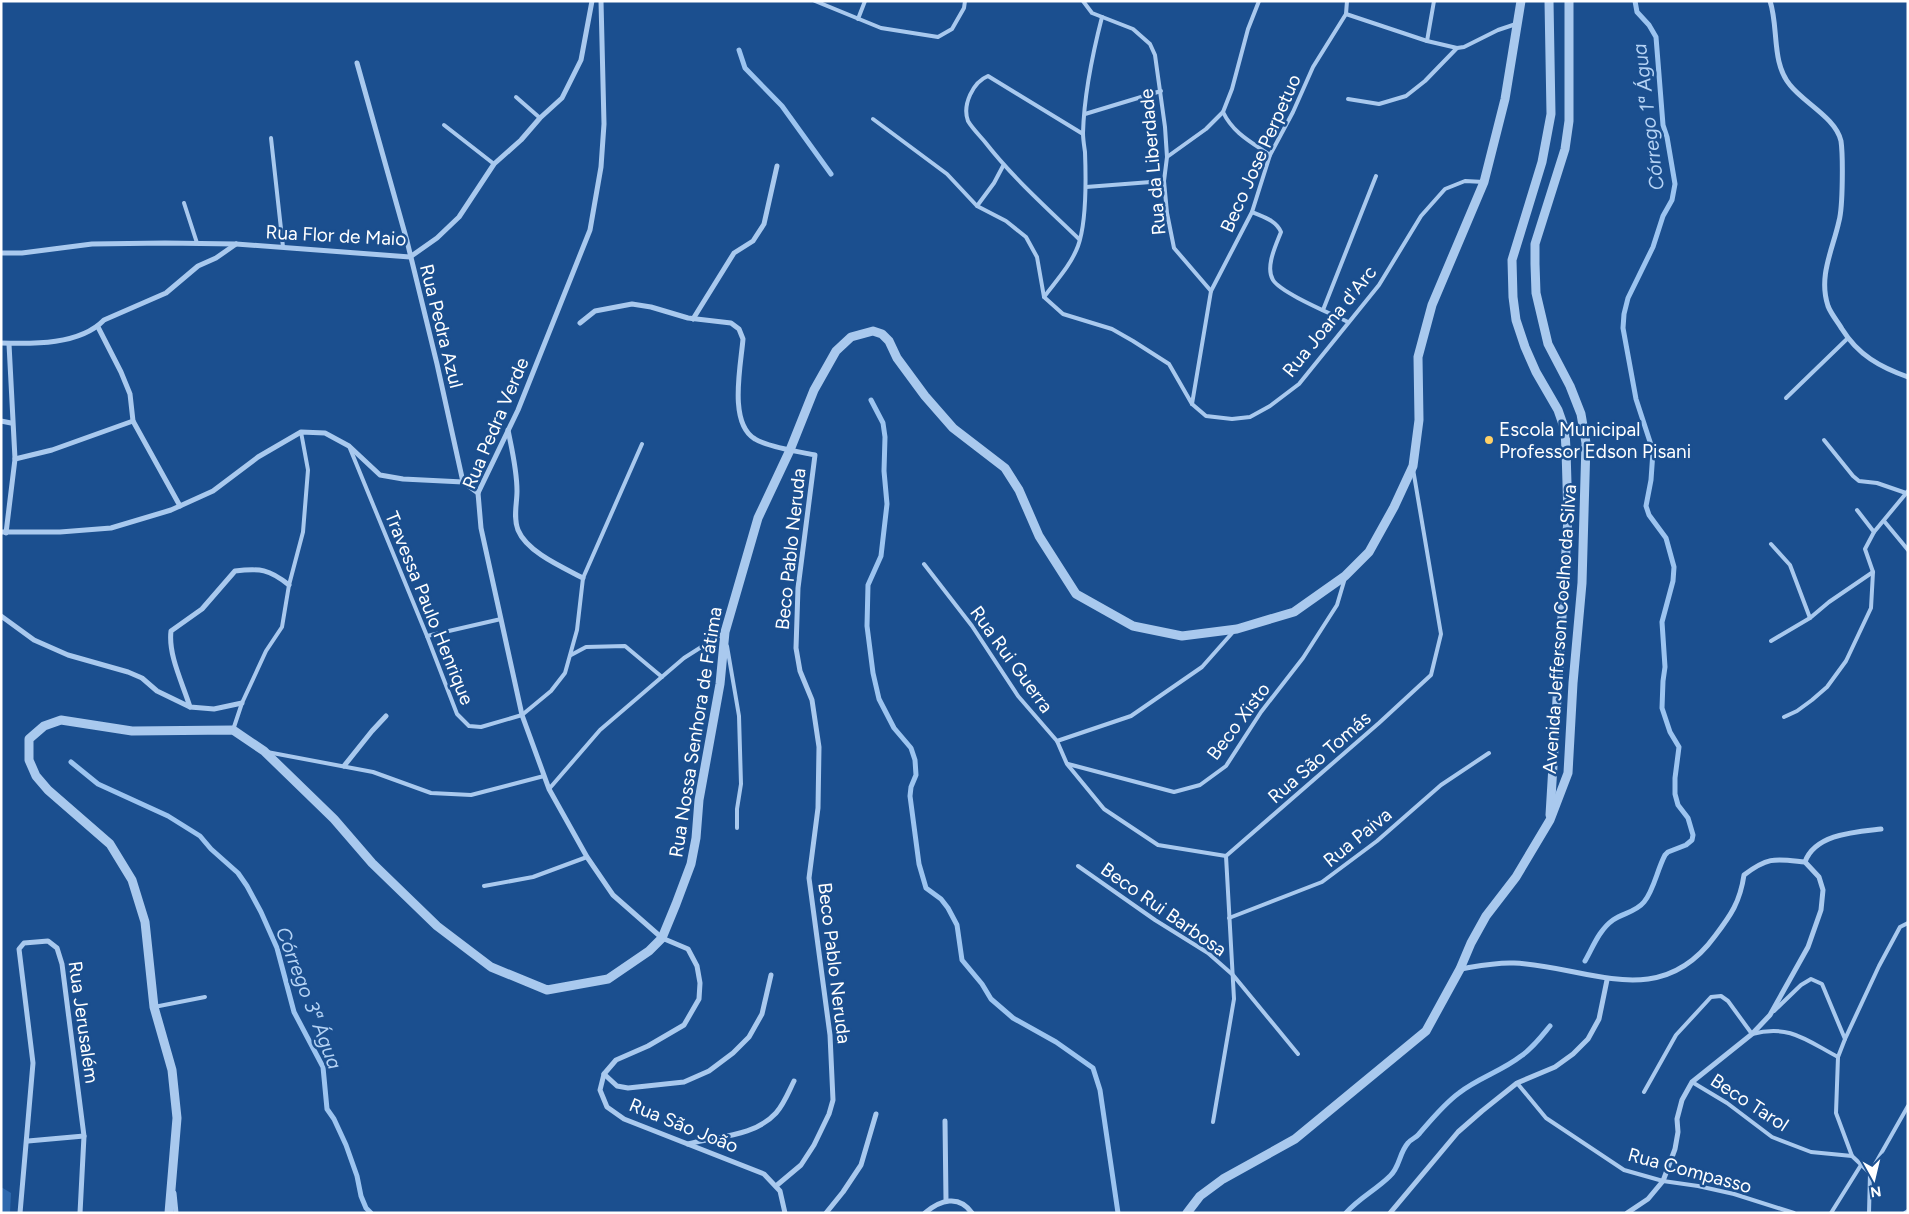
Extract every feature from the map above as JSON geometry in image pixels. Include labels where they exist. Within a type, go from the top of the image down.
[{"type":"street","name":"Rua Flor de Maio","points":[[1,253],[22,253],[92,244],[197,243],[283,247],[410,257],[437,238],[459,217],[494,164],[521,140],[540,118],[562,98],[581,60],[592,1]]},
{"type":"street","name":"Rua Pedra Verde","points":[[600,1],[604,124],[600,168],[590,230],[518,410],[478,493],[481,528],[522,715],[544,776],[587,857],[614,895],[662,938]]},
{"type":"street","name":"Rua Nossa Senhora de Fátima","points":[[233,730],[264,751],[334,819],[372,863],[437,926],[491,967],[548,990],[608,979],[649,951],[662,938],[691,864],[696,838],[699,800],[720,684],[725,632],[758,518],[790,450],[814,390],[836,351],[851,337],[873,332],[882,334],[889,341],[897,358],[925,396],[953,428],[1005,468],[1019,490],[1039,536],[1076,594],[1133,626],[1182,636],[1237,628],[1294,612],[1345,576],[1369,552],[1394,507],[1413,466],[1420,420],[1418,357],[1432,305],[1484,182],[1505,99],[1518,24],[1520,1]]},
{"type":"street","name":"Avenida Jefferson Coelho da Silva","points":[[1549,1],[1550,114],[1542,162],[1512,260],[1516,320],[1529,356],[1558,410],[1565,430],[1568,518],[1550,820]]},
{"type":"street","name":"Avenida Jefferson Coelho da Silva","points":[[1187,1213],[1200,1196],[1223,1179],[1295,1139],[1426,1031],[1460,970],[1471,943],[1486,916],[1516,877],[1550,820],[1568,773],[1573,683],[1582,583],[1586,443],[1581,414],[1570,386],[1548,344],[1536,293],[1535,244],[1565,150],[1569,121],[1570,1]]},
{"type":"street","points":[[1770,1],[1774,11],[1781,69],[1790,85],[1834,126],[1841,139],[1840,219],[1826,268],[1825,286],[1828,306],[1848,338],[1869,360],[1908,377]]},
{"type":"street","name":"Rua Pedra Azul","points":[[357,63],[404,229],[463,482]]},
{"type":"street","points":[[692,319],[734,253],[753,241],[764,224],[777,166]]},
{"type":"street","points":[[1,344],[66,340],[98,327],[104,320],[166,293],[198,266],[216,258],[236,244]]},
{"type":"street","points":[[580,323],[595,311],[632,304],[652,307],[692,319],[731,323],[739,330],[743,339],[738,410],[746,431],[755,440],[790,450]]},
{"type":"street","points":[[98,327],[130,394],[133,421],[180,506]]},
{"type":"street","points":[[9,344],[12,402],[11,423],[15,459],[4,533],[60,532],[112,528],[180,506],[213,491],[258,457],[301,432],[325,433],[348,446],[380,475],[403,479],[463,482],[478,493]]},
{"type":"street","points":[[1,421],[11,423]]},
{"type":"street","points":[[15,459],[52,450],[133,421]]},
{"type":"street","points":[[508,429],[515,461],[517,491],[515,512],[518,530],[536,552],[583,578]]},
{"type":"street","name":"Beco Pablo Neruda","points":[[776,1186],[801,1165],[814,1145],[829,1114],[833,1100],[830,1035],[809,878],[818,808],[819,748],[812,700],[800,671],[796,648],[798,588],[815,455],[790,450]]},
{"type":"street","points":[[190,707],[174,656],[170,637],[171,631],[202,609],[235,571],[255,568],[276,575],[290,585]]},
{"type":"street","points":[[1,616],[34,640],[68,655],[128,672],[142,678],[165,695],[190,707],[214,709],[242,703]]},
{"type":"street","points":[[344,766],[386,716]]},
{"type":"street","points":[[169,1213],[177,1118],[172,1070],[154,1007],[145,922],[132,880],[110,844],[48,790],[36,776],[28,760],[29,739],[44,726],[61,720],[132,731],[233,730]]},
{"type":"street","points":[[1806,862],[1808,854],[1827,840],[1848,833],[1881,829]]},
{"type":"street","points":[[1460,970],[1514,963],[1607,980],[1648,979],[1672,974],[1694,961],[1711,942],[1734,911],[1742,892],[1744,875],[1759,863],[1776,859],[1806,862],[1818,877],[1823,890],[1821,910],[1808,947],[1770,1015],[1752,1034],[1692,1082],[1682,1100],[1677,1119],[1678,1132],[1675,1149],[1664,1181],[1648,1199],[1627,1213]]},
{"type":"street","points":[[662,938],[688,949],[697,966],[700,983],[699,1000],[684,1025],[648,1046],[616,1060],[604,1074],[617,1086],[628,1088],[684,1082],[709,1070],[733,1053],[749,1037],[762,1014],[771,974]]},
{"type":"street","name":"Rua Jerusalém","points":[[28,1141],[33,1063],[19,949],[24,943],[48,941],[57,948],[62,964],[84,1136],[80,1213]]},
{"type":"street","points":[[1390,1213],[1458,1132],[1518,1083],[1555,1068],[1588,1039],[1599,1019],[1607,980]]},
{"type":"street","name":"Rua São João","points":[[604,1074],[600,1090],[607,1107],[624,1119],[764,1174],[776,1186]]},
{"type":"street","points":[[688,1144],[708,1138],[737,1134],[758,1126],[776,1113],[794,1082]]},
{"type":"street","points":[[826,1213],[861,1165],[876,1114]]},
{"type":"street","points":[[945,1121],[946,1200]]},
{"type":"street","points":[[20,1213],[28,1141],[84,1136]]},
{"type":"street","points":[[172,1172],[176,1213]]},
{"type":"street","points":[[776,1186],[780,1191],[785,1213]]},
{"type":"street","points":[[925,1213],[932,1206],[946,1200],[959,1201],[972,1213]]},
{"type":"lane","points":[[815,1],[881,28],[938,37],[952,29],[964,8],[965,1]]},
{"type":"lane","points":[[858,19],[865,1]]},
{"type":"lane","name":"Rua da Liberdade","points":[[1083,1],[1092,13],[1134,29],[1150,44],[1155,55],[1161,91],[1167,157],[1164,181],[1167,213],[1174,248],[1211,291]]},
{"type":"lane","points":[[1167,157],[1206,128],[1223,112],[1232,90],[1248,29],[1259,1]]},
{"type":"lane","name":"Beco Jose Perpetuo","points":[[1211,291],[1252,212],[1270,155],[1293,112],[1312,66],[1346,14],[1347,1]]},
{"type":"lane","points":[[1427,41],[1434,1]]},
{"type":"lane","points":[[1346,14],[1427,41],[1457,48],[1464,47],[1498,30],[1518,24]]},
{"type":"lane","points":[[1044,297],[1068,265],[1078,245],[1086,187],[1083,134],[1085,114],[1095,46],[1102,17]]},
{"type":"lane","points":[[1348,99],[1379,104],[1406,96],[1425,81],[1457,48]]},
{"type":"lane","points":[[1079,239],[1004,166],[969,121],[966,109],[968,99],[981,79],[988,76],[1083,134]]},
{"type":"lane","points":[[1085,114],[1161,91]]},
{"type":"lane","points":[[516,97],[540,118]]},
{"type":"lane","points":[[1223,112],[1228,123],[1238,134],[1270,155]]},
{"type":"lane","points":[[873,119],[947,174],[977,206],[1006,221],[1026,237],[1037,257],[1044,297]]},
{"type":"lane","points":[[444,125],[494,164]]},
{"type":"lane","points":[[271,138],[283,247]]},
{"type":"lane","points":[[977,206],[1004,166]]},
{"type":"lane","points":[[1323,310],[1376,176]]},
{"type":"lane","points":[[1086,187],[1164,181]]},
{"type":"lane","name":"Rua Joana d'Arc","points":[[1044,297],[1063,314],[1112,329],[1169,364],[1192,404],[1206,416],[1232,420],[1250,417],[1264,410],[1299,384],[1379,285],[1421,216],[1445,189],[1465,181],[1484,182]]},
{"type":"lane","points":[[184,203],[197,243]]},
{"type":"lane","points":[[1252,212],[1273,221],[1281,232],[1274,248],[1271,266],[1273,280],[1283,290],[1348,322]]},
{"type":"lane","points":[[1192,404],[1211,291]]},
{"type":"lane","points":[[1786,398],[1848,338]]},
{"type":"lane","points":[[233,730],[242,703],[266,651],[282,627],[303,532],[308,470],[301,432]]},
{"type":"lane","points":[[1784,717],[1797,711],[1827,687],[1846,661],[1871,608],[1873,572],[1864,549],[1874,532],[1907,492],[1877,482],[1859,481],[1824,440]]},
{"type":"lane","points":[[522,715],[551,691],[565,673],[577,630],[583,578],[642,444]]},
{"type":"lane","name":"Travessa Paulo Henrique","points":[[348,446],[427,636],[457,714],[469,726],[481,727],[522,715]]},
{"type":"lane","name":"Rua São Tomás","points":[[1226,856],[1379,723],[1431,675],[1441,634],[1413,466]]},
{"type":"lane","points":[[1857,510],[1874,532]]},
{"type":"lane","points":[[1884,521],[1908,550]]},
{"type":"lane","points":[[1771,544],[1790,565],[1810,618]]},
{"type":"lane","name":"Rua Rui Guerra","points":[[924,564],[972,626],[1018,696],[1057,741]]},
{"type":"lane","points":[[1771,641],[1810,618],[1828,602],[1873,572]]},
{"type":"lane","name":"Beco Xisto","points":[[1067,764],[1174,792],[1200,785],[1226,766],[1261,712],[1303,658],[1337,605],[1345,576]]},
{"type":"lane","points":[[427,636],[501,619]]},
{"type":"lane","points":[[1214,1122],[1234,999],[1226,856],[1158,844],[1104,809],[1067,764],[1057,741],[1131,716],[1202,667],[1237,628]]},
{"type":"lane","points":[[549,788],[600,730],[684,658],[725,632],[739,716],[741,784],[737,809],[737,828]]},
{"type":"lane","points":[[571,655],[586,647],[625,646],[662,677]]},
{"type":"lane","points":[[264,751],[373,772],[431,793],[471,795],[544,776]]},
{"type":"lane","name":"Rua Paiva","points":[[1229,918],[1322,882],[1377,841],[1441,785],[1490,753]]},
{"type":"lane","points":[[484,886],[533,877],[587,857]]},
{"type":"lane","name":"Beco Rui Barbosa","points":[[1078,866],[1155,920],[1208,953],[1233,975],[1298,1054]]},
{"type":"lane","points":[[1870,1173],[1852,1156],[1836,1113],[1838,1057],[1891,943],[1900,928],[1908,923]]},
{"type":"lane","points":[[1770,1015],[1801,985],[1811,979],[1822,984],[1845,1039]]},
{"type":"lane","points":[[1644,1092],[1676,1034],[1711,997],[1721,996],[1728,1001],[1752,1034],[1769,1029],[1796,1034],[1838,1057]]},
{"type":"lane","points":[[154,1007],[205,997]]},
{"type":"lane","name":"Beco Tarol","points":[[1692,1082],[1727,1103],[1772,1137],[1811,1152],[1852,1156]]},
{"type":"lane","name":"Rua Compasso","points":[[1518,1083],[1546,1118],[1624,1170],[1664,1181],[1734,1194],[1794,1213]]},
{"type":"lane","points":[[1869,1213],[1870,1173],[1908,1106]]},
{"type":"lane","points":[[1831,1213],[1861,1166]]},
{"type":"shaded area","points":[[1,1187],[11,1193],[10,1213],[1,1213]]},
{"type":"waterway","name":"Córrego 1ª Água","points":[[1585,961],[1608,924],[1644,902],[1665,855],[1686,845],[1692,840],[1693,835],[1688,818],[1678,805],[1675,794],[1679,747],[1670,732],[1662,708],[1665,667],[1662,622],[1673,581],[1674,567],[1666,538],[1649,515],[1646,506],[1651,480],[1653,451],[1636,399],[1623,328],[1628,298],[1653,247],[1663,216],[1672,200],[1675,184],[1667,137],[1663,125],[1656,37],[1649,25],[1637,12],[1635,1]]},
{"type":"waterway","points":[[739,50],[745,68],[782,106],[831,174]]},
{"type":"waterway","points":[[871,400],[883,423],[887,504],[881,556],[868,585],[867,626],[873,673],[879,699],[894,728],[911,748],[915,760],[916,775],[911,787],[910,796],[919,864],[926,888],[941,899],[948,908],[957,925],[962,960],[982,984],[991,999],[1013,1018],[1056,1042],[1093,1068],[1100,1090],[1118,1213]]},
{"type":"waterway","name":"Córrego 3ª Água","points":[[71,762],[98,784],[168,816],[200,836],[211,849],[238,873],[247,886],[277,948],[294,1012],[323,1067],[327,1109],[334,1119],[346,1145],[357,1176],[361,1196],[366,1208],[371,1213]]},
{"type":"waterway","points":[[1346,1213],[1390,1176],[1408,1143],[1418,1135],[1453,1097],[1525,1053],[1550,1026]]},
{"type":"place","name":"Escola Municipal Professor Edson Pisani","points":[[1489,440]]}]
